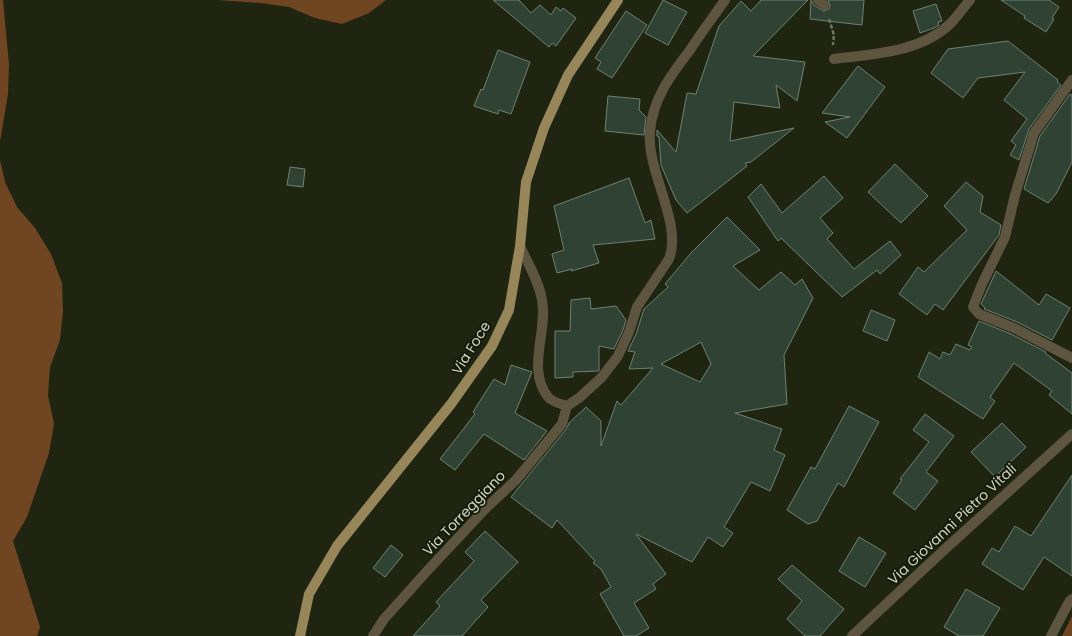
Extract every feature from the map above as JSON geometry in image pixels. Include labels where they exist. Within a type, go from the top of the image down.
[{"type":"main road","name":"Via Foce","points":[[300,632],[309,594],[337,546],[451,404],[492,346],[509,310],[520,246],[526,182],[544,128],[568,75],[618,0]]},
{"type":"street","points":[[520,246],[536,280],[543,301],[542,329],[537,371],[548,398],[567,406],[579,398],[602,377],[618,356],[629,332],[637,307],[669,259],[672,251],[673,235],[652,162],[650,132],[654,109],[665,84],[725,0]]},
{"type":"street","points":[[834,59],[907,48],[926,40],[949,24],[970,0]]},
{"type":"street","points":[[1072,80],[1034,133],[1015,195],[1005,236],[982,284],[973,308],[979,314],[1014,328],[1072,358]]},
{"type":"street","name":"Via Torreggiano","points":[[373,636],[384,619],[428,570],[485,509],[516,480],[562,424],[567,406]]},
{"type":"street","name":"Via Giovanni Pietro Vitali","points":[[852,636],[1072,434]]},
{"type":"street","points":[[1051,636],[1072,599]]},
{"type":"path","points":[[821,3],[834,36],[834,59]]},
{"type":"shaded area","points":[[0,0],[3,0],[9,64],[8,94],[0,142]]},
{"type":"shaded area","points":[[217,0],[386,0],[369,13],[342,24],[315,18],[289,7],[261,3]]},
{"type":"shaded area","points":[[0,160],[5,182],[17,207],[35,228],[51,254],[62,283],[63,311],[60,340],[50,367],[48,395],[54,424],[49,453],[27,517],[13,541],[40,627],[37,636],[0,636]]},
{"type":"shaded area","points":[[1072,616],[1072,636],[1062,636]]},
{"type":"building","points":[[493,0],[519,0],[531,13],[540,5],[551,15],[556,7],[561,11],[563,8],[576,18],[556,46],[552,43],[549,47]]},
{"type":"building","points":[[663,0],[687,12],[668,45],[645,33]]},
{"type":"building","points":[[761,0],[808,0],[753,56],[805,62],[797,101],[776,85],[780,108],[734,102],[730,141],[794,128],[751,162],[745,163],[747,166],[687,213],[676,200],[661,165],[657,130],[676,152],[687,93],[696,94],[719,26],[741,1],[751,11]]},
{"type":"building","points":[[811,0],[814,5],[823,11],[829,9],[830,6],[828,0],[864,0],[862,25],[810,19]]},
{"type":"building","points":[[1001,0],[1049,0],[1059,7],[1046,32],[1024,18],[1025,16]]},
{"type":"building","points":[[936,4],[942,21],[938,22],[939,25],[934,28],[920,33],[913,11]]},
{"type":"building","points":[[626,11],[647,25],[612,78],[597,69],[601,62],[595,58]]},
{"type":"building","points":[[1008,41],[1058,80],[1057,82],[1061,85],[1029,129],[1019,160],[1010,155],[1016,145],[1011,141],[1027,119],[1004,100],[1025,72],[978,78],[963,98],[931,73],[948,49]]},
{"type":"building","points":[[498,50],[530,62],[511,114],[499,110],[498,114],[474,106],[481,89],[483,90]]},
{"type":"building","points":[[858,66],[885,87],[847,138],[825,122],[850,117],[822,113]]},
{"type":"building","points":[[1070,94],[1072,95],[1072,162],[1056,194],[1048,203],[1024,189],[1040,136]]},
{"type":"building","points":[[608,96],[640,99],[639,110],[646,117],[644,135],[605,131]]},
{"type":"building","points":[[895,164],[928,196],[901,223],[868,192]]},
{"type":"building","points":[[290,167],[305,169],[303,187],[287,185]]},
{"type":"building","points":[[824,176],[843,198],[820,218],[833,233],[827,239],[854,269],[890,241],[901,255],[880,274],[877,270],[842,297],[781,238],[778,241],[748,197],[761,184],[782,213]]},
{"type":"building","points":[[629,178],[645,223],[651,220],[655,239],[593,245],[599,263],[571,271],[572,269],[557,273],[552,254],[564,250],[554,206]]},
{"type":"building","points":[[966,182],[983,196],[980,212],[1001,225],[999,235],[943,310],[935,304],[927,315],[899,294],[918,267],[924,272],[967,230],[944,206]]},
{"type":"building","points":[[727,217],[760,250],[733,266],[759,290],[781,272],[795,285],[802,279],[813,298],[784,355],[787,404],[735,413],[782,429],[774,450],[785,455],[770,491],[751,482],[724,527],[733,533],[723,547],[708,537],[692,562],[636,534],[666,574],[653,584],[656,589],[634,603],[649,628],[636,636],[624,636],[600,594],[611,587],[601,569],[593,563],[595,561],[557,520],[552,528],[511,497],[567,428],[569,423],[586,407],[601,421],[601,446],[617,401],[621,405],[653,368],[629,369],[635,352],[628,351],[636,334],[644,309],[668,287],[665,284],[691,253]],"holes":[[[701,342],[711,364],[700,382],[661,364]]]},
{"type":"building","points":[[996,271],[1039,305],[1046,294],[1070,308],[1052,340],[1017,322],[984,309],[985,308],[981,304]]},
{"type":"building","points":[[590,298],[591,309],[616,306],[626,320],[623,330],[614,349],[599,346],[599,371],[573,372],[573,377],[555,378],[555,331],[570,331],[571,300]]},
{"type":"building","points":[[871,310],[895,320],[887,341],[863,331]]},
{"type":"building","points":[[979,321],[1011,334],[1046,352],[1045,353],[1072,373],[1072,414],[1049,395],[1052,391],[1014,363],[990,397],[995,401],[983,419],[918,377],[929,352],[940,359],[943,352],[950,355],[956,344],[970,350],[972,347],[968,345]]},
{"type":"building","points":[[511,365],[532,372],[515,413],[547,431],[524,460],[484,434],[455,470],[440,459],[475,414],[473,412],[494,379],[505,385]]},
{"type":"building","points":[[849,406],[879,422],[844,487],[838,483],[817,521],[808,524],[787,510],[811,467],[815,469]]},
{"type":"building","points":[[925,414],[954,436],[926,472],[938,481],[915,510],[893,493],[902,480],[900,479],[929,442],[913,430]]},
{"type":"building","points":[[1002,423],[1026,447],[995,477],[971,452]]},
{"type":"building","points":[[1072,475],[1072,576],[1044,557],[1023,590],[982,564],[992,548],[999,552],[1015,526],[1031,536]]},
{"type":"building","points":[[485,531],[518,562],[481,600],[488,607],[462,636],[413,636],[440,606],[436,602],[474,561],[465,552]]},
{"type":"building","points":[[859,537],[886,553],[865,587],[839,571]]},
{"type":"building","points":[[391,545],[403,555],[385,577],[373,568]]},
{"type":"building","points":[[792,565],[844,609],[820,636],[805,636],[787,619],[802,601],[778,579]]},
{"type":"building","points":[[966,589],[1000,608],[983,636],[959,636],[944,627]]}]
